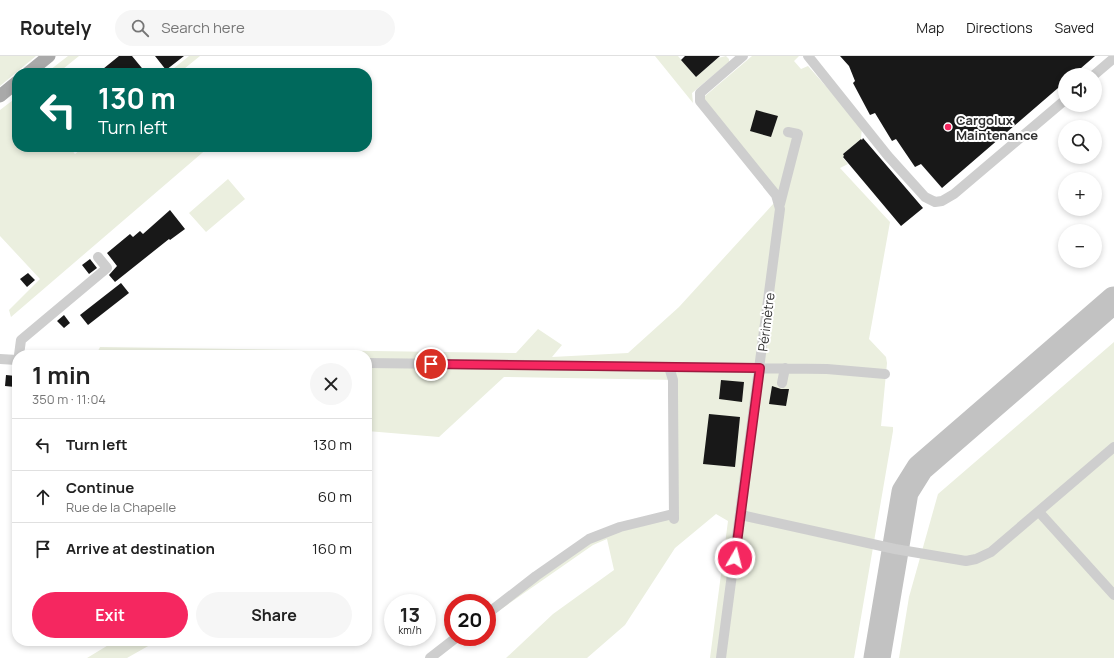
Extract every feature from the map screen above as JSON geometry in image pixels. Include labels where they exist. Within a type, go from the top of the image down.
[{"type":"main road","points":[[34,68],[49,56]]},
{"type":"main road","points":[[0,96],[12,86]]},
{"type":"street","points":[[743,56],[700,93],[700,101],[776,195],[780,204]]},
{"type":"street","points":[[808,56],[888,156],[925,197],[935,202],[942,201],[954,194],[1058,106]]},
{"type":"street","points":[[1102,68],[1114,58]]},
{"type":"street","name":"Périmètre","points":[[721,658],[741,515],[780,204],[798,134],[788,132]]},
{"type":"street","points":[[20,350],[21,340],[107,268],[98,257]]},
{"type":"street","points":[[0,359],[12,360]]},
{"type":"street","points":[[372,363],[785,368],[827,369],[885,374]]},
{"type":"street","points":[[496,607],[536,576],[589,539],[620,527],[674,517],[673,380],[669,367]]},
{"type":"street","points":[[782,383],[785,368]]},
{"type":"street","points":[[741,515],[896,549],[966,561],[976,559],[991,552],[1114,447]]},
{"type":"street","points":[[1039,512],[1114,595]]},
{"type":"street","points":[[430,658],[445,646]]},
{"type":"green space","points":[[0,56],[36,56],[22,68],[12,68],[12,76],[0,86]]},
{"type":"green space","points":[[68,56],[79,56],[64,68],[52,68]]},
{"type":"green space","points":[[189,56],[200,56],[185,68],[174,68]]},
{"type":"green space","points":[[655,56],[678,56],[696,77],[718,58],[726,56],[729,59],[729,62],[692,93],[693,103]]},
{"type":"green space","points":[[752,56],[799,56],[794,61],[801,69],[808,66],[862,127],[861,139],[843,154],[843,158],[848,164],[840,168],[890,222],[869,339],[886,357],[887,363],[881,426],[893,427],[893,431],[854,658],[710,658],[728,521],[716,514],[675,548],[625,625],[587,658],[506,658],[553,614],[614,570],[607,539],[593,545],[496,613],[496,610],[590,542],[613,533],[662,521],[678,505],[678,380],[504,377],[439,437],[372,431],[372,351],[516,353],[538,329],[562,345],[552,357],[628,353],[679,307],[774,203],[785,200],[705,100],[705,96]]},
{"type":"green space","points":[[12,101],[12,152],[73,152],[75,154],[78,152],[203,152],[11,317],[9,310],[40,279],[0,236],[0,110]]},
{"type":"green space","points":[[228,179],[245,199],[206,232],[189,213]]},
{"type":"green space","points":[[1114,342],[1114,658],[899,658],[909,597],[938,494]]},
{"type":"green space","points":[[100,347],[308,350],[98,350]]},
{"type":"green space","points":[[107,646],[148,646],[127,658],[87,658]]},
{"type":"building","points":[[119,56],[132,56],[142,68],[104,68]]},
{"type":"building","points":[[155,56],[184,56],[169,68],[164,68]]},
{"type":"building","points":[[685,56],[720,56],[696,77],[681,60]]},
{"type":"building","name":"Cargolux Maintenance","points":[[840,56],[1095,56],[1081,68],[1058,68],[1058,88],[942,188],[921,164],[915,167],[896,139],[892,141],[875,113],[870,115],[853,83],[855,81],[849,66]]},
{"type":"building","points":[[756,110],[778,116],[771,137],[750,131]]},
{"type":"building","points":[[863,138],[923,208],[901,226],[843,157],[843,154]]},
{"type":"building","points":[[170,210],[185,229],[170,240],[169,239],[115,282],[109,275],[117,266],[107,253],[130,234],[133,237],[140,231],[143,234]]},
{"type":"building","points":[[90,259],[97,268],[89,274],[82,265]]},
{"type":"building","points":[[28,273],[35,280],[27,287],[20,279]]},
{"type":"building","points":[[121,283],[129,293],[88,325],[80,315]]},
{"type":"building","points":[[64,315],[70,323],[64,328],[57,321]]},
{"type":"building","points":[[6,375],[12,376],[12,387],[5,386]]},
{"type":"building","points":[[721,380],[744,382],[742,402],[719,399]]},
{"type":"building","points":[[772,386],[781,389],[789,389],[786,406],[769,404]]},
{"type":"building","points":[[709,414],[740,417],[735,467],[703,464]]},
{"type":"taxiway","points":[[877,658],[905,492],[920,468],[1114,300]]},
{"type":"place","name":"Cargolux Maintenance","points":[[948,127]]},
{"type":"route","points":[[431,364],[760,368],[735,558]]}]
